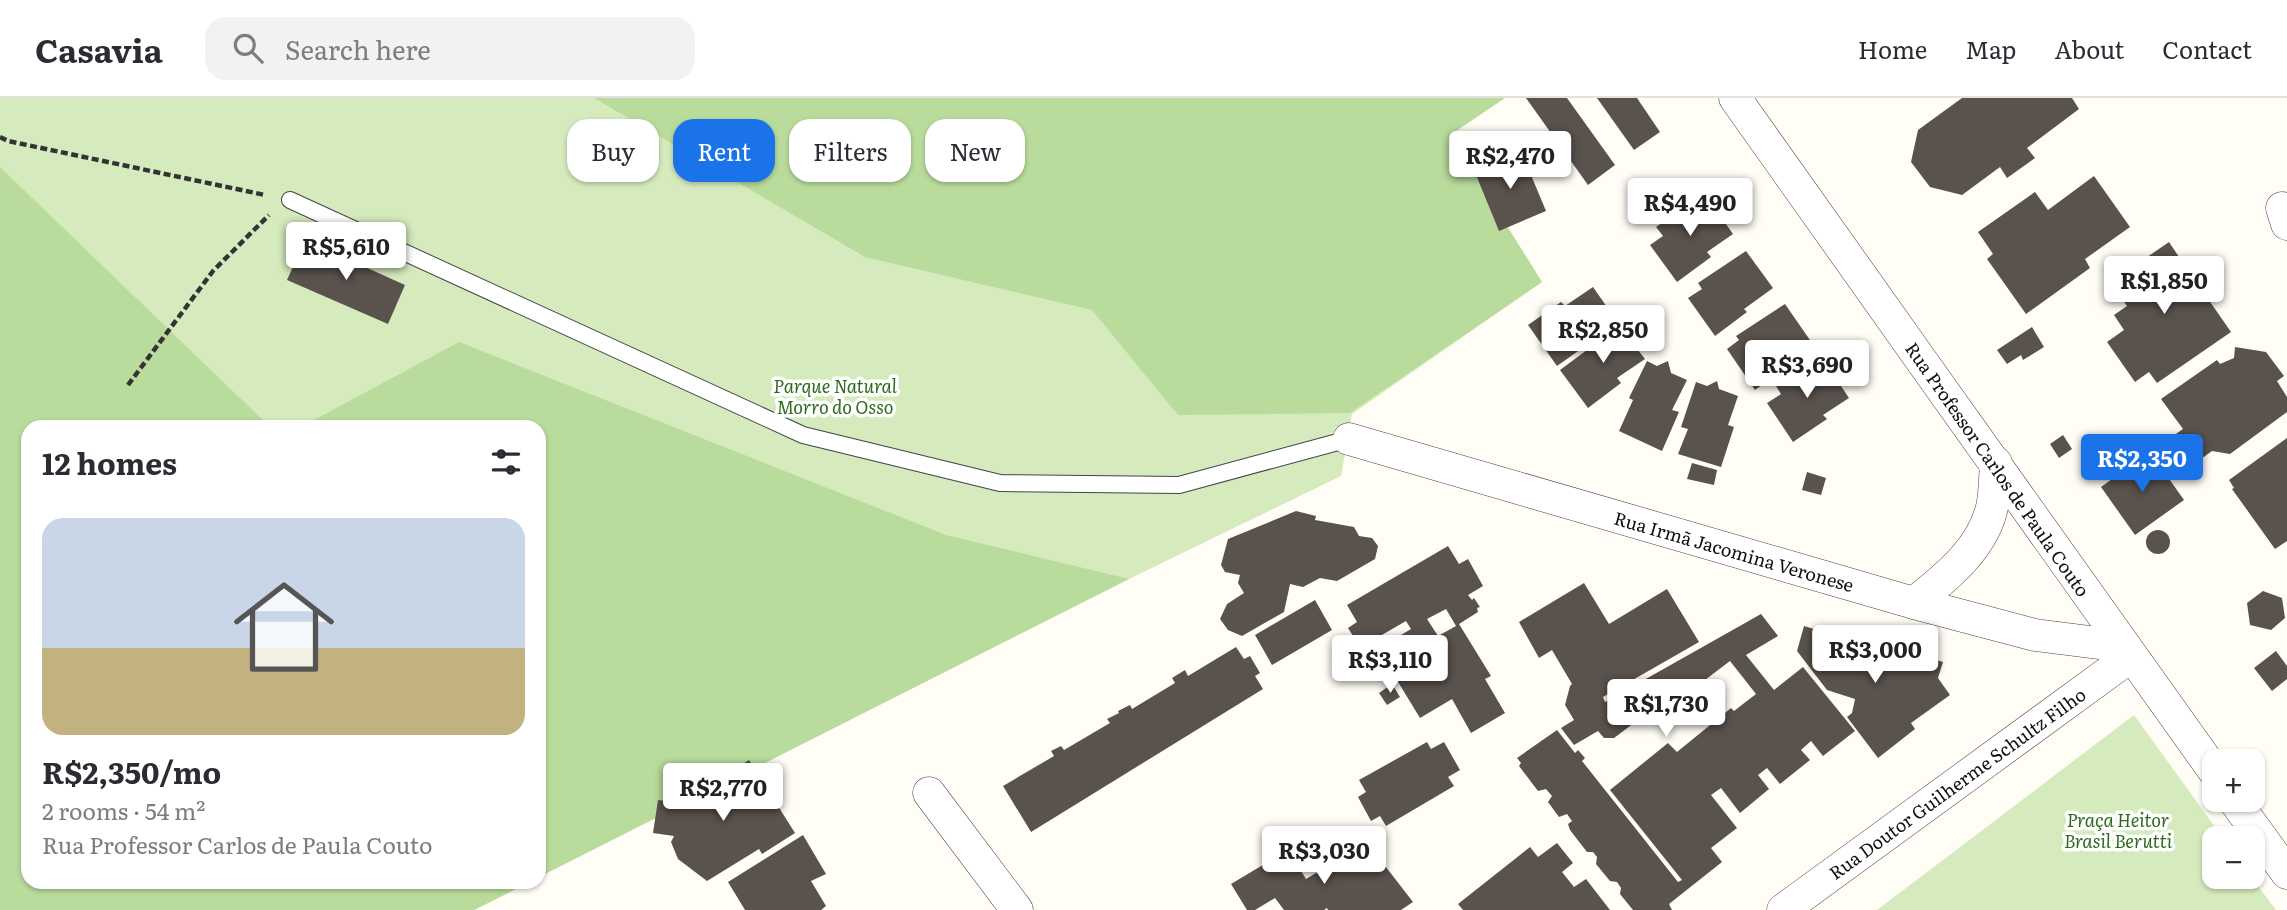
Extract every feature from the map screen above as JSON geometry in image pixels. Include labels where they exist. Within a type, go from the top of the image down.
[{"type":"street","name":"Rua Professor Carlos de Paula Couto","points":[[1735,98],[2202,754]]},
{"type":"street","name":"Rua Irmã Jacomina Veronese","points":[[1349,439],[1914,603],[2035,635],[2127,651]]},
{"type":"street","points":[[1914,603],[1949,575],[1976,544],[1993,504],[1996,463]]},
{"type":"street","name":"Rua Doutor Guilherme Schultz Filho","points":[[1783,910],[2127,651]]},
{"type":"street","points":[[929,793],[1017,910]]},
{"type":"street","points":[[2243,812],[2287,873]]},
{"type":"lane","points":[[290,200],[803,435],[1000,483],[1179,485],[1349,439]]},
{"type":"path","points":[[0,136],[8,141],[290,200]]},
{"type":"path","points":[[128,385],[213,271],[263,220],[290,200]]},
{"type":"green space","name":"Parque Natural Morro do Osso","points":[[0,98],[1505,98],[1450,135],[1542,282],[1352,414],[1341,476],[1129,579],[546,873],[546,420],[21,420],[21,889],[516,889],[474,910],[0,910]]},
{"type":"green space","points":[[594,98],[1505,98],[1450,135],[1542,282],[1350,413],[1178,415],[1092,310],[865,257],[737,182],[775,182],[775,119],[673,119],[673,144],[659,136],[659,119],[630,119]]},
{"type":"green space","points":[[0,167],[263,420],[21,420],[21,889],[516,889],[474,910],[0,910]]},
{"type":"green space","points":[[459,342],[946,535],[1129,579],[546,873],[546,420],[314,420]]},
{"type":"green space","name":"Praça Heitor Brasil Berutti","points":[[2134,715],[2214,826],[2202,826],[2202,889],[2260,889],[2276,910],[1877,910]]},
{"type":"building","points":[[1526,98],[1567,98],[1615,165],[1588,185]]},
{"type":"building","points":[[1597,98],[1637,98],[1660,132],[1634,150]]},
{"type":"building","points":[[1962,98],[2072,98],[2079,109],[2027,148],[2035,158],[2007,178],[2000,167],[1962,195],[1930,187],[1911,162],[1918,130]]},
{"type":"building","points":[[1521,151],[1546,211],[1499,231],[1474,170]]},
{"type":"building","points":[[2094,176],[2130,227],[2085,259],[2090,268],[2026,314],[1987,259],[1993,254],[1978,232],[2035,192],[2048,210]]},
{"type":"building","points":[[1706,196],[1733,234],[1707,252],[1711,257],[1677,282],[1650,245],[1663,236],[1656,227]]},
{"type":"building","points":[[305,240],[405,285],[388,324],[287,280]]},
{"type":"building","points":[[2169,242],[2189,272],[2199,264],[2216,289],[2206,296],[2231,332],[2157,383],[2149,372],[2135,382],[2107,342],[2124,330],[2114,315],[2127,306],[2111,282]]},
{"type":"building","points":[[1746,251],[1773,288],[1744,309],[1747,312],[1715,336],[1688,298],[1702,289],[1698,283]]},
{"type":"building","points":[[1593,287],[1616,320],[1586,340],[1588,344],[1557,366],[1528,325],[1561,302],[1565,306]]},
{"type":"building","points":[[1785,304],[1812,343],[1781,365],[1784,369],[1755,390],[1727,349],[1739,340],[1736,336]]},
{"type":"building","points":[[1618,323],[1624,330],[1634,330],[1634,345],[1645,359],[1617,378],[1621,383],[1588,408],[1560,370]]},
{"type":"building","points":[[2032,327],[2044,347],[2023,360],[2021,355],[2007,364],[1997,350]]},
{"type":"building","points":[[2235,347],[2266,352],[2284,376],[2277,381],[2287,397],[2287,412],[2230,454],[2212,451],[2194,464],[2173,436],[2183,429],[2161,399],[2217,360],[2220,364],[2234,358]]},
{"type":"building","points":[[1823,359],[1849,398],[1823,415],[1827,419],[1793,442],[1767,403],[1781,394],[1776,386],[1801,370],[1803,373]]},
{"type":"building","points":[[1647,361],[1657,366],[1668,361],[1671,373],[1687,380],[1672,410],[1679,412],[1662,451],[1619,431],[1633,400],[1629,398]]},
{"type":"building","points":[[1717,381],[1719,389],[1738,396],[1728,425],[1734,427],[1721,467],[1678,454],[1688,429],[1681,427],[1696,382],[1707,386]]},
{"type":"building","points":[[2063,435],[2072,449],[2059,458],[2050,444]]},
{"type":"building","points":[[2287,438],[2287,541],[2275,549],[2232,489],[2234,488],[2229,480]]},
{"type":"building","points":[[2150,452],[2184,500],[2135,535],[2101,487]]},
{"type":"building","points":[[1692,463],[1717,470],[1714,485],[1687,479]]},
{"type":"building","points":[[1807,472],[1826,478],[1821,495],[1802,490]]},
{"type":"building","points":[[1296,511],[1316,516],[1315,520],[1354,527],[1359,536],[1372,538],[1378,546],[1375,559],[1337,581],[1320,578],[1303,587],[1290,584],[1284,612],[1242,636],[1228,630],[1220,619],[1227,604],[1244,593],[1238,583],[1240,575],[1225,572],[1221,565],[1228,539]]},
{"type":"building","points":[[2158,530],[2167,533],[2170,542],[2167,551],[2158,554],[2149,551],[2146,542],[2149,533]]},
{"type":"building","points":[[1448,546],[1459,564],[1468,559],[1483,586],[1468,595],[1472,600],[1474,598],[1480,607],[1477,608],[1478,612],[1459,624],[1491,676],[1485,679],[1505,713],[1471,733],[1452,699],[1420,718],[1378,649],[1411,629],[1406,621],[1368,643],[1373,652],[1366,657],[1348,628],[1357,622],[1347,605]],"holes":[[[1446,609],[1456,626],[1438,636],[1427,619]]]},
{"type":"building","points":[[1584,583],[1609,624],[1667,589],[1699,642],[1603,697],[1605,702],[1761,614],[1778,636],[1746,655],[1774,690],[1803,667],[1855,731],[1823,756],[1811,741],[1801,750],[1810,760],[1780,784],[1767,768],[1758,775],[1769,789],[1740,813],[1721,788],[1711,795],[1737,828],[1711,848],[1722,862],[1669,904],[1672,910],[1633,910],[1620,894],[1621,888],[1617,882],[1610,881],[1596,864],[1597,857],[1593,852],[1587,852],[1570,830],[1568,824],[1572,821],[1567,814],[1559,817],[1548,802],[1552,796],[1546,789],[1538,791],[1519,766],[1521,763],[1517,758],[1557,730],[1575,753],[1578,750],[1585,758],[1582,761],[1678,882],[1682,880],[1610,790],[1668,743],[1677,752],[1731,708],[1734,711],[1756,694],[1730,661],[1690,690],[1688,688],[1662,709],[1654,700],[1642,710],[1646,714],[1614,738],[1604,738],[1598,731],[1574,745],[1561,728],[1574,720],[1565,705],[1572,684],[1552,650],[1539,658],[1519,622]]},
{"type":"building","points":[[2263,591],[2282,598],[2285,618],[2271,630],[2250,625],[2247,603]]},
{"type":"building","points":[[1315,600],[1332,630],[1272,665],[1255,635]]},
{"type":"building","points":[[1804,626],[1891,652],[1893,647],[1943,662],[1938,678],[1950,695],[1911,723],[1915,729],[1878,758],[1847,717],[1852,713],[1855,699],[1827,690],[1797,651]]},
{"type":"building","points":[[1236,647],[1244,659],[1250,656],[1260,673],[1255,676],[1263,689],[1031,832],[1003,786],[1054,756],[1051,751],[1061,746],[1064,750],[1110,723],[1107,719],[1119,713],[1118,711],[1130,705],[1132,709],[1175,683],[1172,678],[1185,670],[1188,676]]},
{"type":"building","points":[[2276,651],[2287,666],[2287,679],[2272,691],[2254,668]]},
{"type":"building","points":[[1392,684],[1400,697],[1387,705],[1379,693]]},
{"type":"building","points":[[1427,742],[1431,749],[1444,742],[1460,770],[1448,777],[1454,786],[1386,826],[1380,816],[1371,821],[1358,797],[1366,792],[1359,780]]},
{"type":"building","points":[[749,760],[795,833],[762,854],[759,849],[707,881],[678,859],[671,842],[674,836],[653,833],[658,800],[680,803]]},
{"type":"building","points":[[803,835],[826,874],[811,881],[826,906],[821,910],[745,910],[728,882]]},
{"type":"building","points":[[1557,843],[1573,863],[1562,872],[1574,887],[1586,879],[1610,910],[1463,910],[1458,904],[1530,847],[1538,857]]},
{"type":"building","points":[[1372,849],[1413,902],[1401,910],[1284,910],[1275,898],[1255,910],[1247,910],[1231,884],[1288,850],[1306,879],[1348,854],[1355,862]]}]
